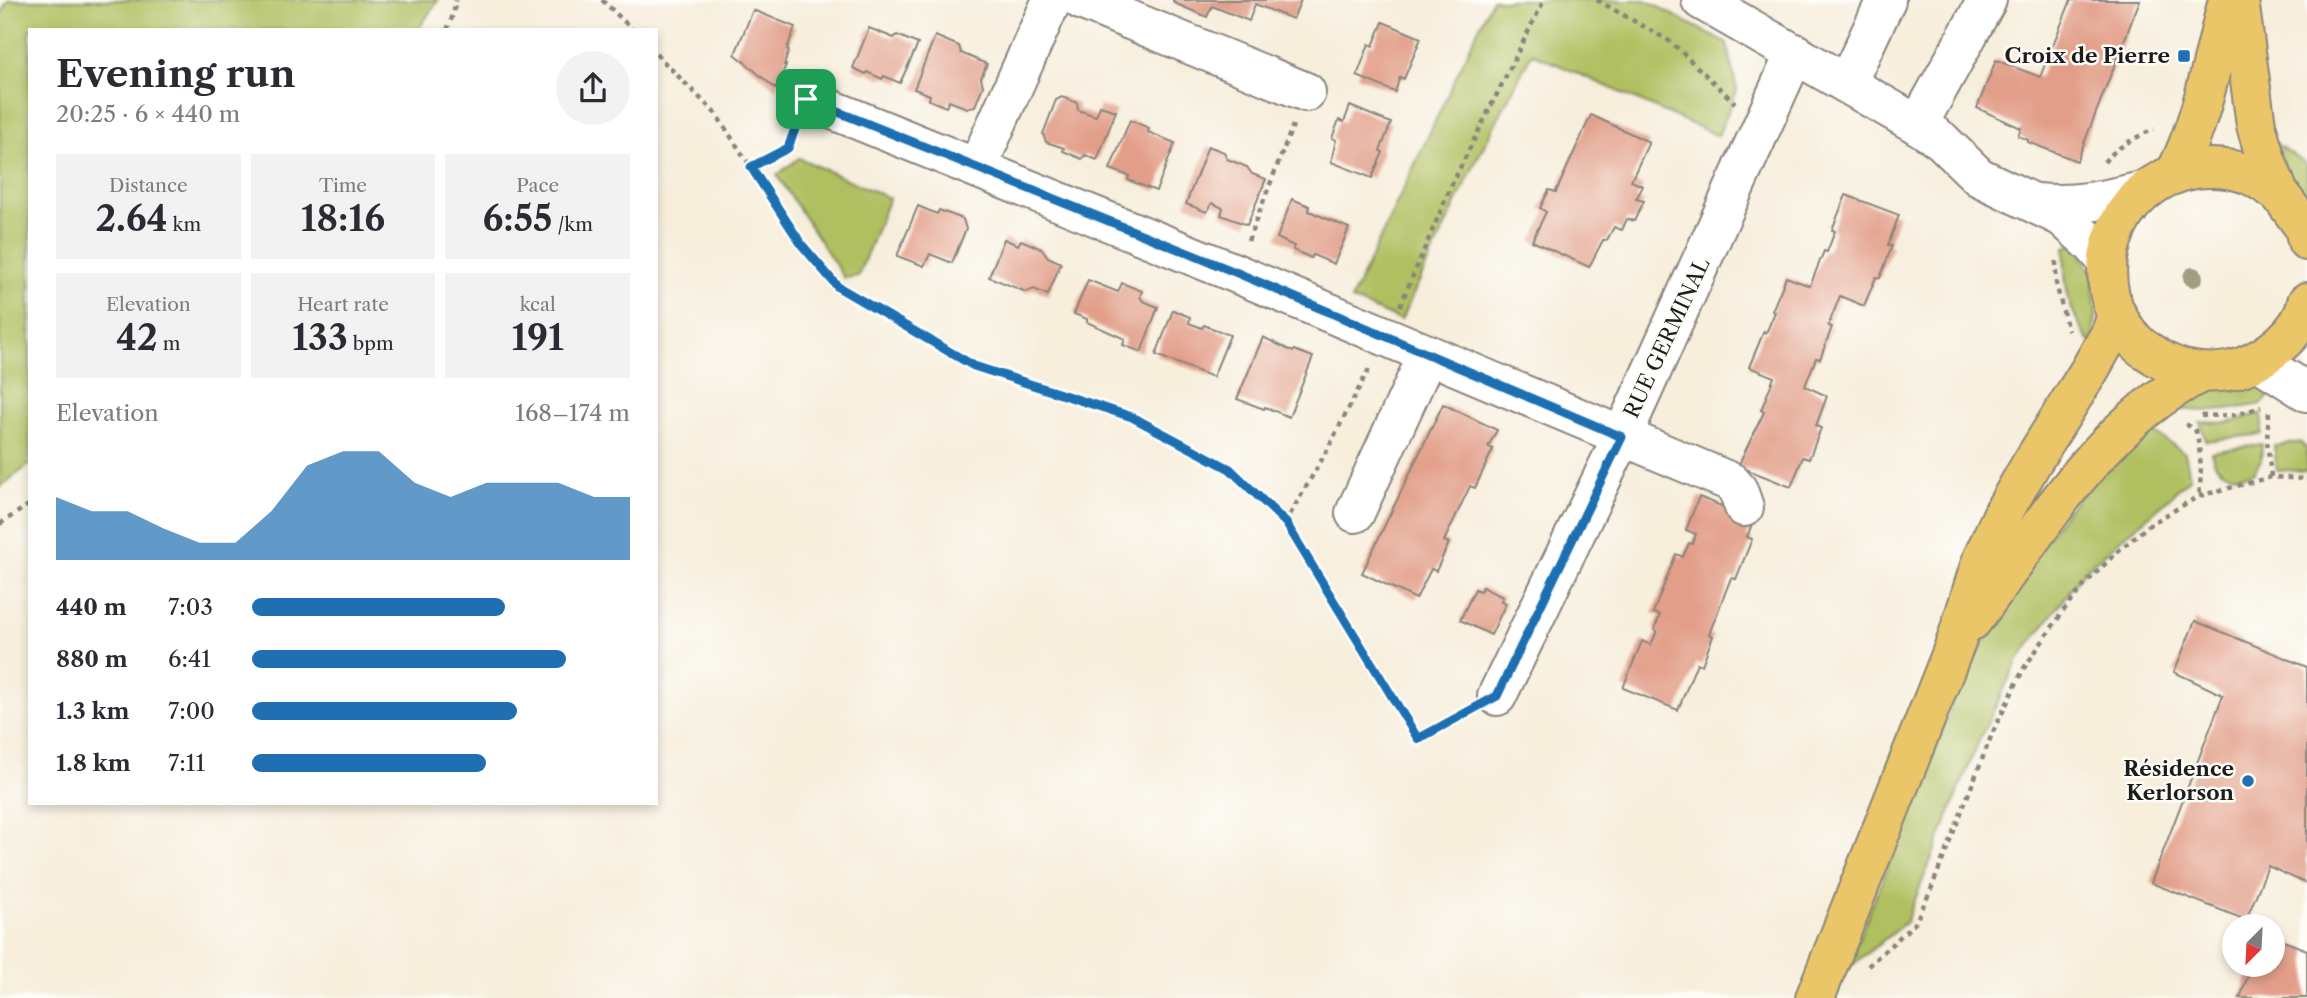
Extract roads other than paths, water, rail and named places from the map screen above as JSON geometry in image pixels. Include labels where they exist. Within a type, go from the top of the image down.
[{"type":"main road","points":[[2176,172],[2188,149],[2228,0]]},
{"type":"main road","points":[[2239,0],[2256,125],[2279,193],[2304,227],[2307,241]]},
{"type":"main road","points":[[2279,193],[2248,174],[2212,167],[2176,172],[2142,191],[2118,222],[2106,260],[2108,289],[2117,316],[2138,344],[2167,364],[2201,373],[2231,371],[2258,361],[2287,339],[2307,309]]},
{"type":"main road","points":[[1815,998],[1956,642],[1982,559],[2004,511],[2089,371],[2117,316]]},
{"type":"main road","points":[[1956,642],[2070,485],[2138,413],[2177,385],[2201,373]]},
{"type":"street","points":[[977,168],[1052,0]]},
{"type":"street","points":[[1081,0],[1306,92]]},
{"type":"street","points":[[1701,0],[1918,125],[1941,141],[1979,177],[2062,217],[2106,260]]},
{"type":"street","points":[[1849,84],[1886,0]]},
{"type":"street","points":[[1918,125],[1987,0]]},
{"type":"street","name":"RUE GERMINAL","points":[[1497,696],[1622,437],[1796,53]]},
{"type":"street","points":[[806,99],[1235,272],[1731,482],[1738,490],[1744,507]]},
{"type":"street","points":[[2036,203],[2092,203],[2142,191]]},
{"type":"street","points":[[1355,513],[1428,355]]},
{"type":"street","points":[[2258,361],[2307,391]]},
{"type":"place","name":"Croix de Pierre","points":[[2184,56]]},
{"type":"place","name":"Résidence Kerlorson","points":[[2248,781]]}]
